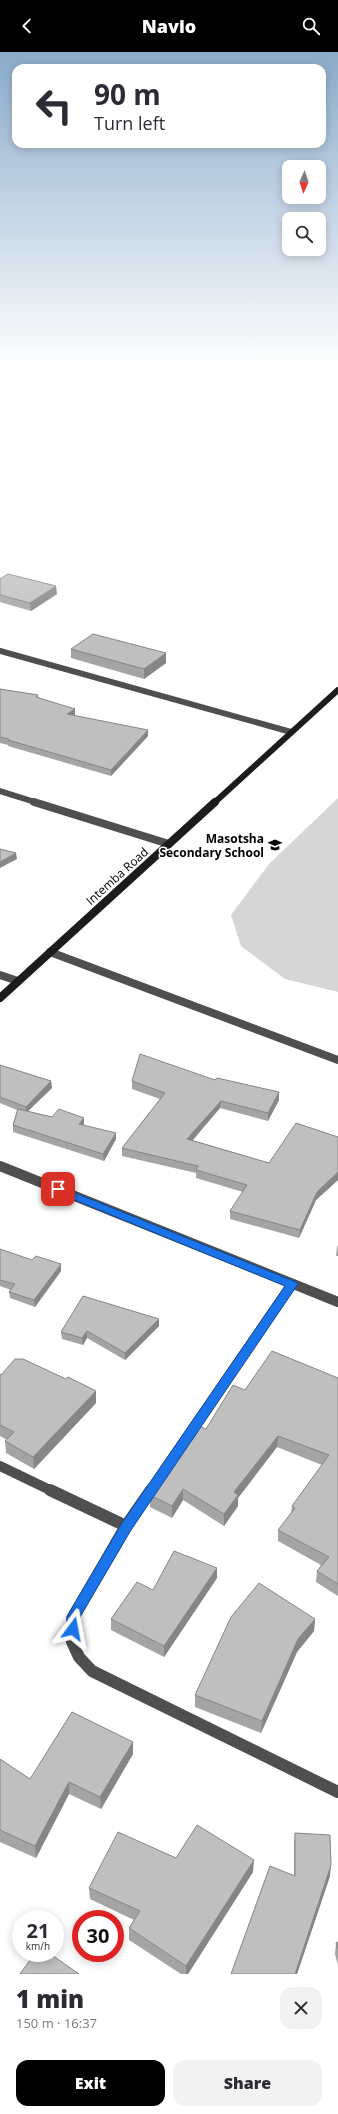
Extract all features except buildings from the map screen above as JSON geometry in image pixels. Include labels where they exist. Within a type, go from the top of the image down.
[{"type":"street","points":[[0,650],[291,732]]},
{"type":"street","name":"Intemba Road","points":[[0,998],[338,690]]},
{"type":"street","points":[[0,792],[169,844]]},
{"type":"street","points":[[50,952],[338,1060]]},
{"type":"street","points":[[0,975],[18,981]]},
{"type":"street","points":[[0,1166],[338,1302]]},
{"type":"street","points":[[292,1284],[126,1526],[74,1616],[72,1642],[79,1657],[92,1671],[338,1792]]},
{"type":"street","points":[[0,1466],[126,1526]]},
{"type":"shaded area","points":[[338,798],[338,992],[285,979],[241,946],[231,915],[269,864]]},
{"type":"place","name":"Masotsha Secondary School","points":[[275,845]]},
{"type":"route","points":[[58,1189],[292,1284],[126,1526],[74,1616],[73,1629]]}]
